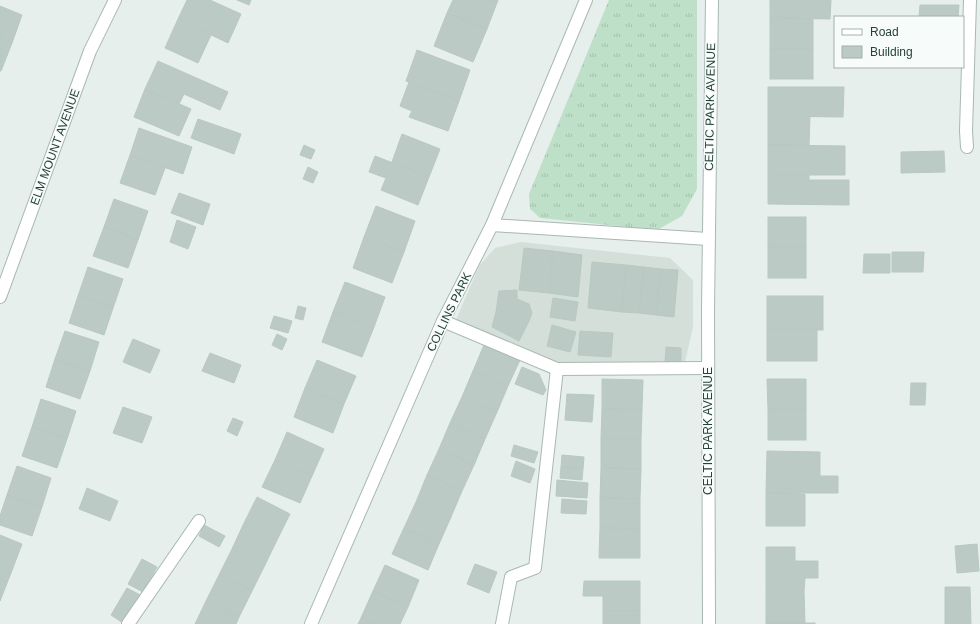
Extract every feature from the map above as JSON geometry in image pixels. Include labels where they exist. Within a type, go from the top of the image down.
[{"type":"street","name":"ELM MOUNT AVENUE","points":[[0,297],[90,51],[115,0]]},
{"type":"street","name":"COLLINS PARK","points":[[311,624],[443,321],[492,225],[586,0]]},
{"type":"street","name":"CELTIC PARK AVENUE","points":[[709,624],[708,238],[712,0]]},
{"type":"street","points":[[967,147],[966,131],[970,0]]},
{"type":"street","points":[[492,225],[708,238]]},
{"type":"street","points":[[443,321],[557,369],[708,368]]},
{"type":"street","points":[[502,624],[511,577],[535,568],[557,369]]},
{"type":"street","points":[[128,624],[199,521]]},
{"type":"shaded area","points":[[521,242],[670,258],[693,280],[693,327],[683,371],[559,364],[456,320],[479,266],[495,248]]},
{"type":"green space","points":[[609,0],[697,0],[697,189],[682,216],[657,230],[540,218],[530,209],[529,194]]},
{"type":"building","points":[[187,0],[210,0],[241,14],[228,43],[178,19]]},
{"type":"building","points":[[237,0],[251,0],[249,5]]},
{"type":"building","points":[[453,0],[498,0],[487,29],[447,13]]},
{"type":"building","points":[[770,0],[831,0],[830,19],[770,18]]},
{"type":"building","points":[[920,5],[959,5],[958,16],[919,16]]},
{"type":"building","points":[[0,6],[22,15],[12,43],[0,38]]},
{"type":"building","points":[[447,13],[487,29],[473,62],[434,46]]},
{"type":"building","points":[[770,18],[813,19],[813,49],[770,49]]},
{"type":"building","points":[[178,19],[211,35],[198,63],[165,48]]},
{"type":"building","points":[[0,38],[12,43],[1,71],[0,71]]},
{"type":"building","points":[[770,49],[813,49],[813,79],[770,79]]},
{"type":"building","points":[[417,50],[470,70],[459,101],[406,81]]},
{"type":"building","points":[[158,61],[228,92],[220,110],[184,94],[179,104],[145,89]]},
{"type":"building","points":[[409,82],[459,101],[448,131],[409,117],[412,111],[400,106]]},
{"type":"building","points":[[768,87],[844,87],[843,117],[768,116]]},
{"type":"building","points":[[145,89],[191,109],[179,136],[134,117]]},
{"type":"building","points":[[768,116],[810,116],[809,146],[768,145]]},
{"type":"building","points":[[198,119],[241,134],[234,154],[191,138]]},
{"type":"building","points":[[139,128],[192,147],[183,174],[130,155]]},
{"type":"building","points":[[402,134],[440,149],[429,177],[392,162]]},
{"type":"building","points":[[304,145],[315,150],[311,159],[300,155]]},
{"type":"building","points":[[768,145],[845,146],[845,175],[768,175]]},
{"type":"building","points":[[944,151],[945,172],[901,173],[901,152]]},
{"type":"building","points":[[130,155],[165,168],[155,195],[120,183]]},
{"type":"building","points":[[375,156],[429,177],[418,205],[381,190],[386,178],[369,172]]},
{"type":"building","points":[[308,167],[318,172],[313,183],[303,179]]},
{"type":"building","points":[[768,175],[809,175],[809,180],[849,180],[849,205],[768,204]]},
{"type":"building","points":[[179,193],[210,204],[203,225],[171,213]]},
{"type":"building","points":[[114,199],[148,211],[138,240],[104,227]]},
{"type":"building","points":[[376,206],[415,221],[404,252],[364,237]]},
{"type":"building","points":[[768,217],[806,217],[806,247],[768,247]]},
{"type":"building","points":[[177,220],[196,227],[188,249],[170,242]]},
{"type":"building","points":[[104,227],[138,240],[128,268],[93,256]]},
{"type":"building","points":[[364,237],[404,252],[392,283],[353,268]]},
{"type":"building","points":[[768,247],[806,247],[806,278],[768,278]]},
{"type":"building","points":[[524,248],[553,251],[549,293],[519,290]]},
{"type":"building","points":[[553,251],[582,255],[578,297],[549,293]]},
{"type":"building","points":[[892,252],[924,252],[923,272],[892,272]]},
{"type":"building","points":[[864,254],[890,254],[890,273],[863,273]]},
{"type":"building","points":[[592,262],[626,265],[622,312],[588,308]]},
{"type":"building","points":[[626,265],[644,267],[639,313],[622,312]]},
{"type":"building","points":[[88,267],[123,279],[113,308],[78,296]]},
{"type":"building","points":[[644,267],[661,269],[656,315],[639,313]]},
{"type":"building","points":[[661,269],[678,270],[674,317],[656,315]]},
{"type":"building","points":[[345,282],[385,297],[374,327],[333,312]]},
{"type":"building","points":[[517,290],[517,299],[529,304],[532,313],[519,341],[492,327],[499,291]]},
{"type":"building","points":[[78,296],[113,308],[104,335],[69,323]]},
{"type":"building","points":[[767,296],[823,296],[823,330],[767,330]]},
{"type":"building","points":[[553,298],[578,302],[575,321],[550,317]]},
{"type":"building","points":[[298,306],[306,308],[303,320],[295,318]]},
{"type":"building","points":[[333,312],[374,327],[362,357],[322,342]]},
{"type":"building","points":[[274,316],[292,321],[288,333],[270,328]]},
{"type":"building","points":[[552,325],[576,332],[570,352],[547,346]]},
{"type":"building","points":[[817,329],[817,361],[767,361],[767,330]]},
{"type":"building","points":[[65,331],[99,342],[90,371],[55,359]]},
{"type":"building","points":[[580,331],[613,333],[611,357],[578,355]]},
{"type":"building","points":[[277,334],[287,339],[282,350],[272,345]]},
{"type":"building","points":[[133,339],[160,350],[150,373],[123,362]]},
{"type":"building","points":[[484,345],[520,360],[508,386],[473,371]]},
{"type":"building","points":[[666,347],[681,348],[681,363],[665,362]]},
{"type":"building","points":[[210,353],[241,365],[234,383],[202,371]]},
{"type":"building","points":[[55,359],[90,371],[80,399],[46,387]]},
{"type":"building","points":[[317,360],[356,376],[344,404],[305,388]]},
{"type":"building","points":[[522,367],[539,374],[546,390],[543,395],[515,384]]},
{"type":"building","points":[[473,371],[508,386],[497,412],[462,397]]},
{"type":"building","points":[[602,379],[643,380],[642,410],[602,409]]},
{"type":"building","points":[[767,379],[806,379],[806,410],[768,410]]},
{"type":"building","points":[[911,383],[926,383],[925,405],[910,405]]},
{"type":"building","points":[[305,388],[344,404],[333,433],[294,417]]},
{"type":"building","points":[[567,394],[594,395],[592,422],[565,420]]},
{"type":"building","points":[[462,397],[497,412],[485,439],[450,423]]},
{"type":"building","points":[[41,399],[76,411],[67,439],[32,427]]},
{"type":"building","points":[[123,407],[152,417],[142,443],[113,433]]},
{"type":"building","points":[[602,409],[642,410],[641,439],[601,439]]},
{"type":"building","points":[[768,410],[806,410],[806,440],[768,440]]},
{"type":"building","points":[[233,418],[243,422],[237,436],[227,431]]},
{"type":"building","points":[[450,423],[485,439],[474,465],[439,449]]},
{"type":"building","points":[[32,427],[67,439],[57,468],[22,456]]},
{"type":"building","points":[[287,432],[324,449],[312,476],[275,460]]},
{"type":"building","points":[[601,439],[641,439],[641,469],[601,468]]},
{"type":"building","points":[[514,445],[538,452],[534,463],[511,456]]},
{"type":"building","points":[[439,449],[474,465],[462,491],[427,475]]},
{"type":"building","points":[[767,451],[820,452],[820,476],[838,476],[838,493],[766,493]]},
{"type":"building","points":[[562,455],[584,457],[583,469],[561,467]]},
{"type":"building","points":[[275,460],[312,476],[300,503],[262,487]]},
{"type":"building","points":[[516,461],[535,469],[530,483],[511,476]]},
{"type":"building","points":[[17,466],[51,478],[42,507],[7,495]]},
{"type":"building","points":[[561,467],[583,469],[582,480],[560,478]]},
{"type":"building","points":[[601,468],[641,469],[640,499],[600,498]]},
{"type":"building","points":[[427,475],[462,491],[451,517],[416,502]]},
{"type":"building","points":[[557,480],[588,483],[587,498],[556,496]]},
{"type":"building","points":[[87,488],[118,501],[110,521],[79,509]]},
{"type":"building","points":[[766,493],[805,494],[805,526],[766,526]]},
{"type":"building","points":[[7,495],[42,507],[32,536],[0,525],[0,516]]},
{"type":"building","points":[[257,497],[290,514],[277,540],[244,523]]},
{"type":"building","points":[[600,498],[640,499],[640,529],[600,528]]},
{"type":"building","points":[[562,499],[587,501],[586,514],[561,513]]},
{"type":"building","points":[[416,502],[451,517],[439,544],[404,528]]},
{"type":"building","points":[[244,523],[277,540],[265,565],[232,549]]},
{"type":"building","points":[[204,525],[225,536],[219,547],[199,536]]},
{"type":"building","points":[[404,528],[439,544],[428,570],[392,554]]},
{"type":"building","points":[[600,528],[640,529],[640,558],[599,558]]},
{"type":"building","points":[[0,535],[22,544],[11,573],[0,569]]},
{"type":"building","points":[[977,544],[979,571],[957,573],[955,546]]},
{"type":"building","points":[[766,547],[795,547],[795,561],[818,561],[818,578],[805,578],[804,592],[766,592]]},
{"type":"building","points":[[232,549],[265,565],[252,591],[219,575]]},
{"type":"building","points":[[142,559],[157,567],[143,592],[128,584]]},
{"type":"building","points":[[475,564],[497,572],[489,593],[467,584]]},
{"type":"building","points":[[385,565],[419,580],[408,607],[373,591]]},
{"type":"building","points":[[0,569],[11,573],[0,601]]},
{"type":"building","points":[[219,575],[252,591],[239,617],[206,601]]},
{"type":"building","points":[[584,581],[640,581],[640,611],[603,611],[603,596],[583,596]]},
{"type":"building","points":[[945,587],[970,587],[971,624],[945,624]]},
{"type":"building","points":[[127,588],[140,595],[123,623],[111,615]]},
{"type":"building","points":[[373,591],[408,607],[400,624],[375,624],[361,618]]},
{"type":"building","points":[[766,592],[804,592],[805,623],[766,623]]},
{"type":"building","points":[[206,601],[239,617],[236,624],[195,624]]},
{"type":"building","points":[[603,611],[640,611],[640,624],[603,624]]},
{"type":"building","points":[[361,618],[375,624],[358,624]]},
{"type":"building","points":[[815,623],[815,624],[766,624]]}]
